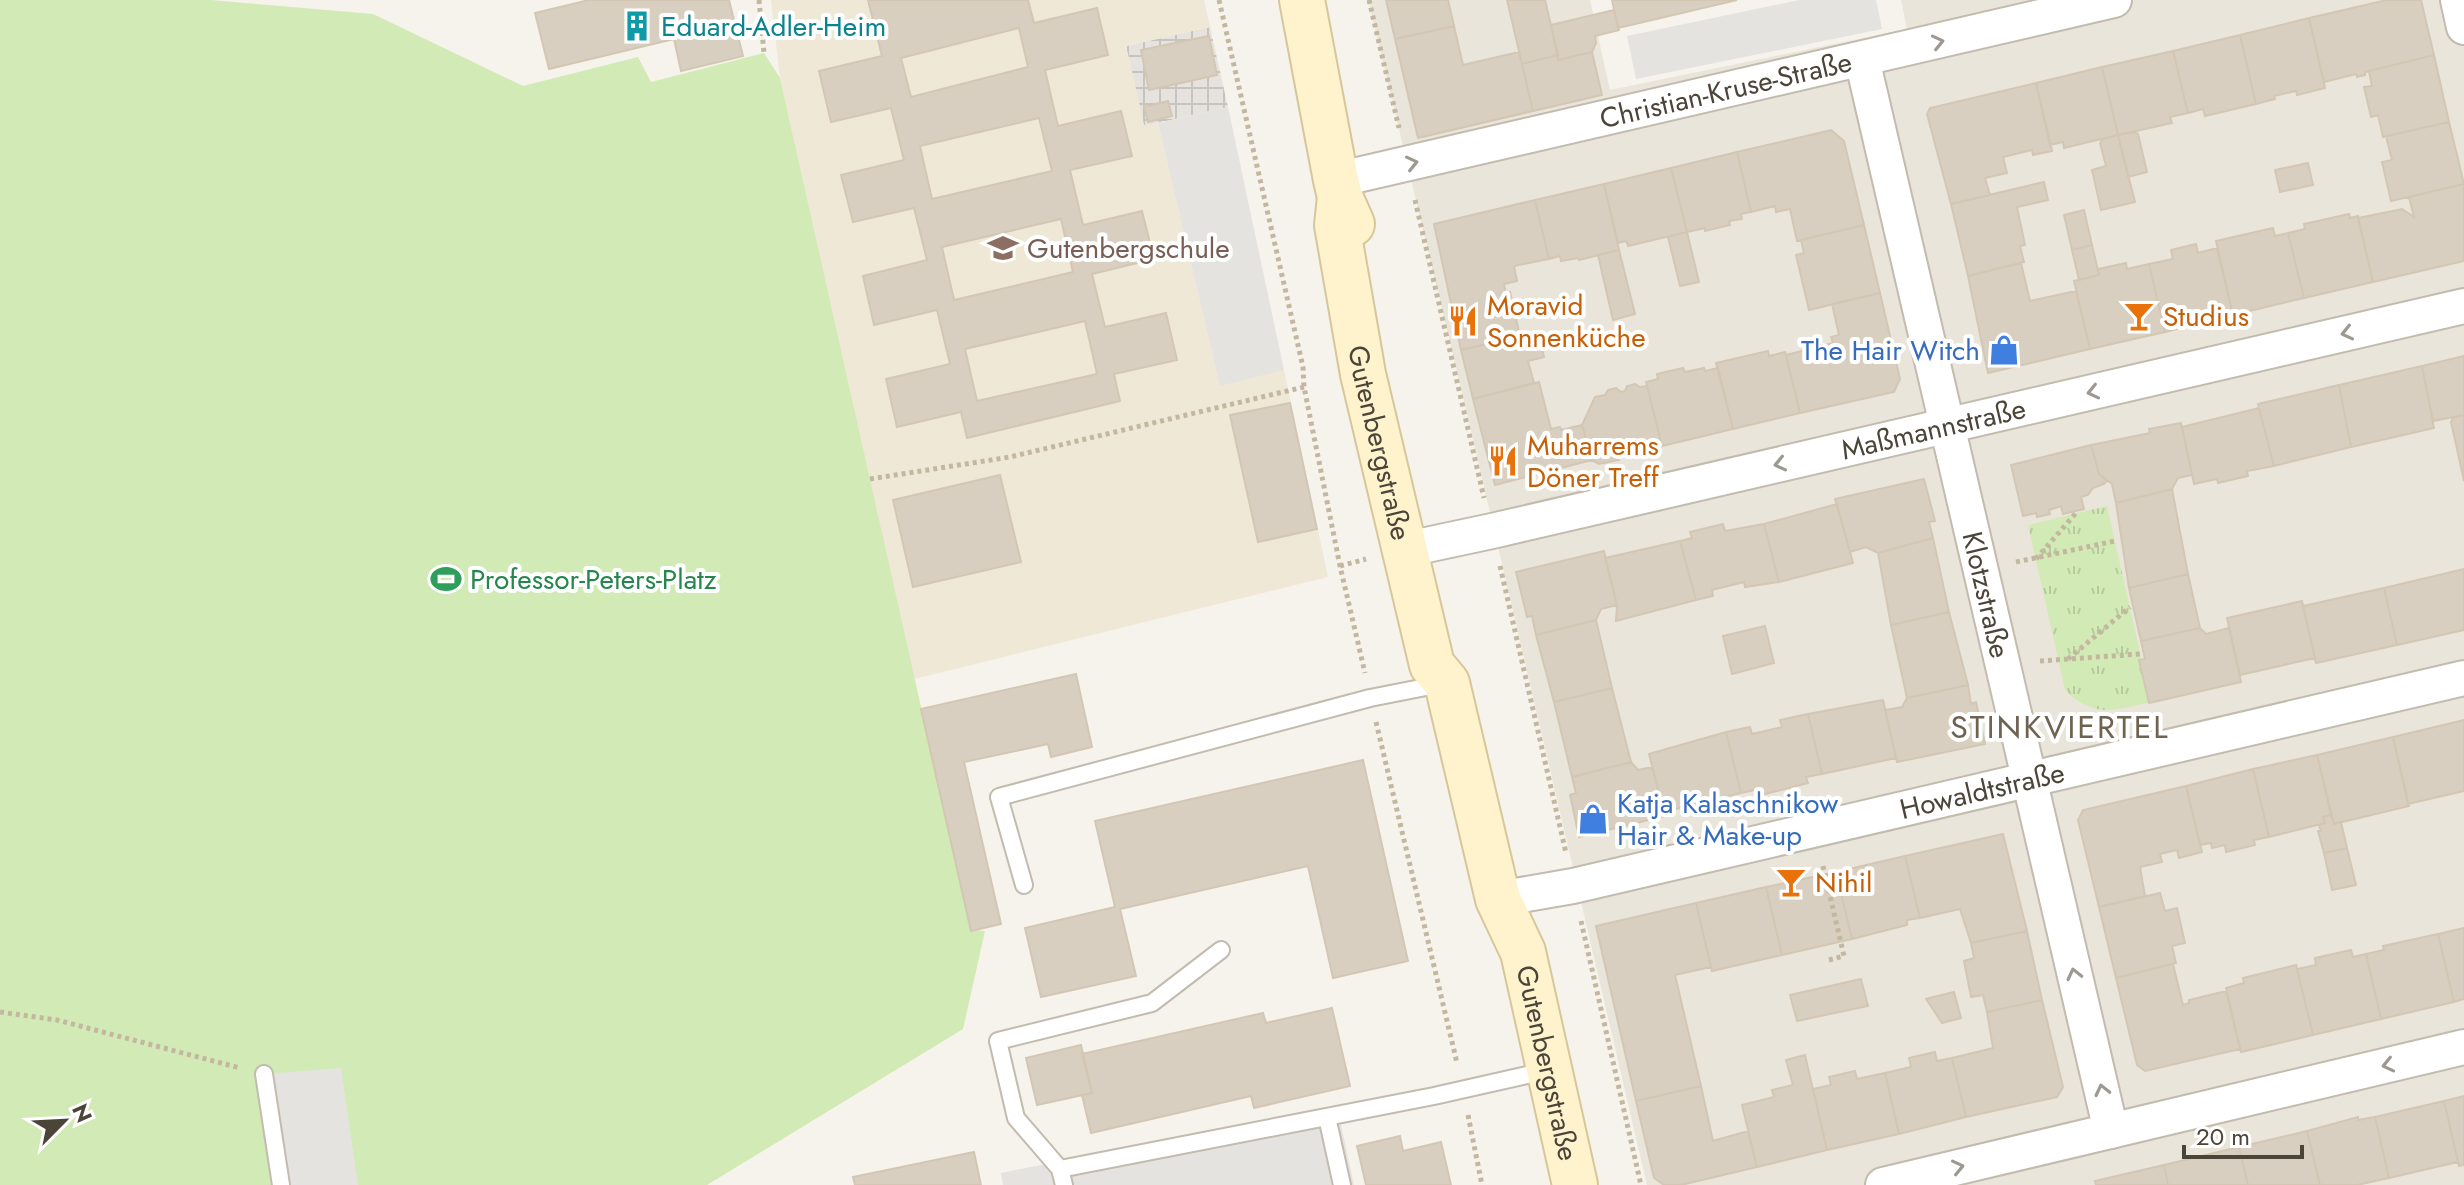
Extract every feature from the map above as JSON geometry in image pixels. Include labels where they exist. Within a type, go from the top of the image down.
[{"type":"main road","name":"Gutenbergstraße","points":[[1302,0],[1338,188],[1337,225],[1359,356],[1415,547],[1432,665],[1447,683],[1498,899],[1501,958],[1549,1185]]},
{"type":"main road","name":"Gutenbergstraße","points":[[1498,899],[1523,952],[1575,1185]]},
{"type":"street","name":"Christian-Kruse-Straße","points":[[1338,188],[1407,164],[2114,0]]},
{"type":"street","points":[[2458,0],[2464,27]]},
{"type":"street","name":"Klotzstraße","points":[[1862,59],[2111,1131]]},
{"type":"street","name":"Maßmannstraße","points":[[1415,547],[2464,306]]},
{"type":"street","name":"Howaldtstraße","points":[[1498,899],[1573,886],[2464,678]]},
{"type":"street","points":[[1883,1185],[2464,1047]]},
{"type":"lane","points":[[1024,885],[999,797],[1370,698],[1447,683]]},
{"type":"lane","points":[[1221,950],[1152,1003],[998,1041],[1016,1118],[1062,1177],[1527,1075]]},
{"type":"lane","points":[[264,1074],[281,1185]]},
{"type":"lane","points":[[1327,1117],[1342,1185]]},
{"type":"path","points":[[759,0],[764,53]]},
{"type":"path","points":[[1219,0],[1303,367],[1304,387],[1340,566],[1463,1089],[1482,1185]]},
{"type":"path","points":[[1369,0],[1641,1185]]},
{"type":"path","points":[[870,479],[1010,457],[1304,387]]},
{"type":"path","points":[[2036,560],[2076,513]]},
{"type":"path","points":[[1980,567],[2036,560],[2115,541]]},
{"type":"path","points":[[2067,659],[2130,607]]},
{"type":"path","points":[[2003,666],[2140,654]]},
{"type":"path","points":[[1814,830],[1844,956],[1829,960]]},
{"type":"path","points":[[0,1012],[57,1020],[264,1074]]},
{"type":"shaded area","name":"Gutenbergschule","points":[[771,0],[1204,0],[1210,27],[1126,46],[1144,125],[1158,123],[1220,385],[1284,370],[1328,577],[914,679],[780,78]]},
{"type":"shaded area","points":[[1368,0],[1590,0],[1610,90],[1907,29],[1901,0],[2464,0],[2464,1185],[1647,1185]]},
{"type":"shaded area","points":[[1799,0],[1876,0],[1882,29],[1636,79],[1627,36]]},
{"type":"shaded area","points":[[1210,27],[1228,107],[1144,126],[1126,46]]},
{"type":"shaded area","points":[[1228,107],[1284,370],[1220,386],[1158,123]]},
{"type":"shaded area","points":[[341,1068],[358,1185],[281,1185],[264,1074]]},
{"type":"shaded area","points":[[1337,1106],[1354,1185],[1003,1185],[1001,1173]]},
{"type":"green space","name":"Professor-Peters-Platz","points":[[0,0],[211,0],[373,14],[523,86],[638,57],[651,82],[764,53],[780,78],[971,930],[985,931],[963,1029],[707,1185],[0,1185]]},
{"type":"green space","points":[[2107,506],[2151,702],[2105,710],[2086,705],[2065,690],[2028,525]]},
{"type":"building","name":"Eduard-Adler-Heim","points":[[589,0],[729,0],[743,56],[681,71],[674,39],[549,69],[535,13]]},
{"type":"building","points":[[868,0],[1028,0],[1034,23],[1097,8],[1108,55],[1045,70],[1058,126],[1121,111],[1132,156],[1070,170],[1083,225],[1142,211],[1154,259],[1092,274],[1105,327],[1166,313],[1177,360],[1114,374],[1120,401],[967,438],[961,412],[897,427],[886,379],[950,364],[937,310],[874,325],[863,276],[927,260],[914,208],[853,222],[841,175],[904,160],[891,108],[831,122],[819,71],[882,56]],"holes":[[[1019,28],[1028,67],[911,97],[901,58]],[[1039,118],[1052,171],[932,199],[920,146]],[[1061,219],[1073,272],[954,300],[942,247]],[[1085,321],[1097,374],[977,401],[965,349]]]},
{"type":"building","points":[[1386,0],[1448,0],[1454,26],[1395,39]]},
{"type":"building","points":[[1507,0],[1545,0],[1558,55],[1522,64]]},
{"type":"building","points":[[1612,0],[1737,0],[1618,28]]},
{"type":"building","points":[[2387,0],[2421,0],[2434,55],[2365,72],[2365,75],[2357,77],[2356,74],[2324,82],[2309,18]]},
{"type":"building","points":[[1614,10],[1619,30],[1595,36],[1592,52],[1558,60],[1551,25]]},
{"type":"building","points":[[2309,18],[2325,88],[2297,95],[2296,91],[2274,96],[2275,99],[2256,104],[2240,35]]},
{"type":"building","points":[[1454,26],[1463,65],[1519,52],[1533,111],[1418,138],[1395,39]]},
{"type":"building","points":[[2240,35],[2256,104],[2205,116],[2203,109],[2188,113],[2173,51]]},
{"type":"building","points":[[1209,36],[1217,75],[1149,90],[1141,50]]},
{"type":"building","points":[[2173,51],[2188,113],[2170,117],[2172,123],[2118,135],[2102,67]]},
{"type":"building","points":[[1592,52],[1602,95],[1533,111],[1522,64],[1558,55],[1558,60]]},
{"type":"building","points":[[2434,55],[2449,122],[2383,137],[2378,115],[2371,117],[2364,87],[2372,86],[2369,71]]},
{"type":"building","points":[[2102,67],[2118,135],[2064,148],[2063,142],[2050,145],[2036,83]]},
{"type":"building","points":[[2036,83],[2052,151],[2033,155],[2032,150],[2003,157],[2007,173],[1985,178],[1990,195],[1951,204],[1927,114],[1930,108]]},
{"type":"building","points":[[1168,101],[1172,116],[1148,122],[1144,107]]},
{"type":"building","points":[[2449,122],[2464,184],[2391,201],[2382,162],[2392,160],[2386,136]]},
{"type":"building","points":[[1831,130],[1844,141],[1864,225],[1797,241],[1790,209],[1776,212],[1775,206],[1751,212],[1737,152]]},
{"type":"building","points":[[2138,134],[2147,172],[2128,177],[2118,135]]},
{"type":"building","points":[[2118,135],[2135,202],[2101,210],[2092,170],[2106,166],[2100,143],[2103,139]]},
{"type":"building","points":[[1737,152],[1751,212],[1741,214],[1742,219],[1729,221],[1730,225],[1687,232],[1671,168]]},
{"type":"building","points":[[2308,163],[2313,185],[2280,192],[2275,170]]},
{"type":"building","points":[[1671,168],[1687,232],[1628,246],[1626,241],[1618,243],[1604,184]]},
{"type":"building","points":[[2044,182],[2048,200],[2017,207],[2025,245],[2020,246],[2024,262],[1968,276],[1951,204]]},
{"type":"building","points":[[1604,184],[1619,250],[1579,260],[1561,261],[1560,256],[1549,259],[1535,200]]},
{"type":"building","points":[[2464,184],[2464,261],[2373,282],[2358,218],[2402,209],[2414,217],[2409,197]]},
{"type":"building","points":[[1535,200],[1549,259],[1514,266],[1517,281],[1504,284],[1506,294],[1510,292],[1520,336],[1461,350],[1434,224]]},
{"type":"building","points":[[2084,210],[2092,245],[2072,250],[2064,215]]},
{"type":"building","points":[[2349,214],[2350,218],[2358,216],[2373,282],[2304,298],[2288,233],[2305,229],[2304,224]]},
{"type":"building","points":[[1864,225],[1880,293],[1809,310],[1796,255],[1804,253],[1801,240]]},
{"type":"building","points":[[2273,228],[2275,236],[2288,233],[2304,298],[2233,315],[2216,241]]},
{"type":"building","points":[[1687,232],[1699,282],[1680,286],[1668,237]]},
{"type":"building","points":[[2196,244],[2198,253],[2217,248],[2233,315],[2165,332],[2149,264],[2173,259],[2171,250]]},
{"type":"building","points":[[2092,245],[2099,275],[2079,280],[2072,250]]},
{"type":"building","points":[[1619,250],[1635,314],[1613,320],[1598,255]]},
{"type":"building","points":[[2021,263],[2030,301],[2076,291],[2090,349],[1988,373],[1968,276]]},
{"type":"building","points":[[2126,263],[2127,269],[2149,264],[2165,332],[2090,349],[2074,281],[2099,275],[2098,269]]},
{"type":"building","points":[[1880,293],[1900,379],[1894,392],[1800,413],[1786,355],[1833,343],[1831,337],[1839,335],[1832,304]]},
{"type":"building","points":[[1538,332],[1544,357],[1528,361],[1534,383],[1473,399],[1461,350]]},
{"type":"building","points":[[1768,351],[1769,356],[1785,352],[1800,413],[1733,429],[1716,363]]},
{"type":"building","points":[[2464,356],[2464,415],[2433,421],[2422,366]]},
{"type":"building","points":[[2422,366],[2434,428],[2351,447],[2339,385]]},
{"type":"building","points":[[1683,368],[1685,372],[1718,368],[1733,429],[1662,446],[1646,382],[1658,379],[1657,374]]},
{"type":"building","points":[[1539,382],[1551,429],[1582,425],[1592,460],[1495,485],[1473,399]]},
{"type":"building","points":[[2339,385],[2351,447],[2274,466],[2258,404]]},
{"type":"building","points":[[1627,386],[1647,386],[1662,446],[1657,447],[1658,450],[1640,455],[1637,451],[1618,456],[1619,460],[1599,464],[1592,460],[1582,425],[1595,397],[1616,388],[1625,391]]},
{"type":"building","points":[[1290,403],[1317,529],[1258,542],[1230,415]]},
{"type":"building","points":[[2259,408],[2274,466],[2247,471],[2248,476],[2218,483],[2217,479],[2194,484],[2182,427]]},
{"type":"building","points":[[2464,415],[2464,481],[2451,422],[2453,418]]},
{"type":"building","points":[[2181,423],[2192,475],[2178,478],[2172,489],[2116,503],[2112,484],[2099,474],[2091,445]]},
{"type":"building","points":[[2091,445],[2099,474],[2107,481],[2081,497],[2084,509],[2063,514],[2061,506],[2049,510],[2050,514],[2023,516],[2011,465]]},
{"type":"building","points":[[1000,475],[1021,562],[913,587],[893,500]]},
{"type":"building","points":[[1924,479],[1935,521],[1929,522],[1933,538],[1878,553],[1866,547],[1850,552],[1835,499]]},
{"type":"building","points":[[2172,489],[2188,574],[2129,588],[2116,503]]},
{"type":"building","points":[[1837,504],[1853,563],[1779,582],[1764,524]]},
{"type":"building","points":[[1723,524],[1725,531],[1764,524],[1779,582],[1745,587],[1744,582],[1712,590],[1713,596],[1696,600],[1680,541],[1692,538],[1690,532]]},
{"type":"building","points":[[1933,538],[1949,612],[1891,625],[1878,553]]},
{"type":"building","points":[[1680,541],[1696,600],[1616,621],[1617,605],[1605,558]]},
{"type":"building","points":[[1604,551],[1617,605],[1601,609],[1596,620],[1536,635],[1532,616],[1527,617],[1516,572]]},
{"type":"building","points":[[2464,569],[2464,630],[2397,645],[2384,588]]},
{"type":"building","points":[[2188,574],[2200,628],[2141,641],[2129,588]]},
{"type":"building","points":[[2384,588],[2397,645],[2316,663],[2303,606]]},
{"type":"building","points":[[2302,601],[2315,658],[2240,675],[2227,618]]},
{"type":"building","points":[[1949,612],[1968,685],[1907,698],[1891,625]]},
{"type":"building","points":[[1596,620],[1612,688],[1554,702],[1536,635]]},
{"type":"building","points":[[1765,626],[1774,663],[1732,674],[1723,636]]},
{"type":"building","points":[[2200,628],[2206,634],[2229,628],[2241,682],[2149,703],[2139,660],[2145,659],[2141,641]]},
{"type":"building","points":[[1076,674],[1092,747],[1051,757],[1048,744],[964,762],[1001,924],[971,931],[921,709]]},
{"type":"building","points":[[1968,685],[1971,704],[1976,702],[1985,744],[1897,762],[1885,710],[1902,707],[1907,698]]},
{"type":"building","points":[[1612,688],[1631,762],[1572,777],[1554,702]]},
{"type":"building","points":[[1883,700],[1896,758],[1822,774],[1808,714]]},
{"type":"building","points":[[1808,714],[1822,774],[1806,777],[1808,783],[1761,795],[1759,789],[1741,793],[1726,732],[1750,727],[1752,734],[1782,727],[1780,720]]},
{"type":"building","points":[[2464,720],[2464,791],[2408,804],[2393,737]]},
{"type":"building","points":[[1726,732],[1741,793],[1664,812],[1649,754]]},
{"type":"building","points":[[2393,737],[2409,806],[2334,824],[2317,755]]},
{"type":"building","points":[[2317,755],[2331,815],[2323,817],[2325,823],[2269,837],[2253,769]]},
{"type":"building","points":[[1363,760],[1408,961],[1333,978],[1308,866],[1120,909],[1136,976],[1041,997],[1025,928],[1115,907],[1095,821]]},
{"type":"building","points":[[1631,762],[1638,770],[1652,767],[1665,816],[1579,837],[1570,795],[1576,793],[1572,777]]},
{"type":"building","points":[[2253,769],[2269,837],[2254,840],[2255,845],[2226,852],[2225,845],[2212,848],[2211,843],[2200,845],[2186,786]]},
{"type":"building","points":[[2186,786],[2202,852],[2179,858],[2177,850],[2160,854],[2162,862],[2140,867],[2145,896],[2099,907],[2078,820],[2083,810]]},
{"type":"building","points":[[2331,815],[2334,824],[2341,822],[2347,848],[2324,853],[2319,825],[2325,823],[2323,817]]},
{"type":"building","points":[[2003,834],[2027,931],[1971,943],[1960,909],[1920,918],[1905,856]]},
{"type":"building","points":[[2347,848],[2356,885],[2332,890],[2324,853]]},
{"type":"building","points":[[1905,856],[1920,918],[1907,920],[1907,925],[1852,939],[1836,872]]},
{"type":"building","points":[[1836,872],[1852,939],[1782,955],[1766,887]]},
{"type":"building","points":[[1766,887],[1782,955],[1712,971],[1696,903]]},
{"type":"building","points":[[2160,893],[2165,911],[2177,908],[2185,943],[2172,946],[2176,963],[2116,978],[2099,907]]},
{"type":"building","points":[[1696,903],[1711,967],[1675,975],[1701,1086],[1636,1101],[1596,926]]},
{"type":"building","points":[[2464,928],[2464,999],[2454,1002],[2438,934]]},
{"type":"building","points":[[2027,931],[2042,1000],[1987,1012],[1983,995],[1971,997],[1964,961],[1974,958],[1971,943]]},
{"type":"building","points":[[2438,934],[2454,1002],[2381,1019],[2366,954],[2384,950],[2383,946]]},
{"type":"building","points":[[2351,950],[2353,957],[2366,954],[2381,1019],[2313,1035],[2297,969],[2316,965],[2315,958]]},
{"type":"building","points":[[2173,964],[2183,1005],[2189,1000],[2226,991],[2240,1049],[2145,1071],[2137,1065],[2116,978]]},
{"type":"building","points":[[2296,965],[2313,1035],[2241,1052],[2226,988],[2244,983],[2243,978]]},
{"type":"building","points":[[1861,979],[1868,1006],[1797,1021],[1790,995]]},
{"type":"building","points":[[1954,992],[1961,1018],[1942,1023],[1926,999]]},
{"type":"building","points":[[2042,1000],[2063,1087],[2057,1097],[1966,1117],[1952,1058],[1993,1048],[1987,1012]]},
{"type":"building","points":[[1332,1008],[1350,1086],[1254,1108],[1251,1096],[1091,1133],[1082,1095],[1092,1093],[1082,1054],[1263,1013],[1266,1023]]},
{"type":"building","points":[[1081,1045],[1092,1093],[1037,1105],[1026,1058]]},
{"type":"building","points":[[1935,1052],[1937,1061],[1952,1058],[1966,1117],[1899,1134],[1885,1073],[1911,1067],[1909,1058]]},
{"type":"building","points":[[1805,1055],[1827,1150],[1757,1167],[1742,1105],[1774,1097],[1772,1090],[1793,1085],[1786,1060]]},
{"type":"building","points":[[1855,1071],[1857,1079],[1885,1073],[1899,1134],[1827,1150],[1813,1089],[1831,1085],[1829,1077]]},
{"type":"building","points":[[1701,1086],[1713,1141],[1748,1131],[1757,1167],[1681,1185],[1664,1185],[1654,1178],[1636,1101]]},
{"type":"building","points":[[2464,1096],[2464,1165],[2459,1166],[2444,1101]]},
{"type":"building","points":[[2444,1101],[2458,1162],[2389,1178],[2375,1117]]},
{"type":"building","points":[[2358,1117],[2358,1120],[2375,1117],[2389,1178],[2357,1185],[2320,1185],[2307,1131]]},
{"type":"building","points":[[2307,1131],[2320,1185],[2248,1185],[2239,1147]]},
{"type":"building","points":[[1400,1136],[1403,1151],[1441,1142],[1451,1185],[1366,1185],[1357,1146]]},
{"type":"building","points":[[2239,1147],[2248,1185],[2168,1185],[2164,1165]]},
{"type":"building","points":[[974,1152],[981,1185],[855,1185],[853,1177]]},
{"type":"building","points":[[2164,1165],[2168,1185],[2096,1185],[2095,1181]]},
{"type":"place","name":"Eduard-Adler-Heim","points":[[637,26]]},
{"type":"place","name":"Gutenbergschule","points":[[1003,248]]},
{"type":"place","name":"Studius","points":[[2139,316]]},
{"type":"place","name":"Moravid Sonnenküche","points":[[1463,321]]},
{"type":"place","name":"The Hair Witch","points":[[2004,350]]},
{"type":"place","name":"Muharrems Döner Treff","points":[[1503,461]]},
{"type":"place","name":"Professor-Peters-Platz","points":[[446,579]]},
{"type":"place","name":"Katja Kalaschnikow Hair & Make-up","points":[[1593,819]]},
{"type":"place","name":"Nihil","points":[[1791,882]]},
{"type":"district","name":"STINKVIERTEL","points":[[2060,727]]}]
